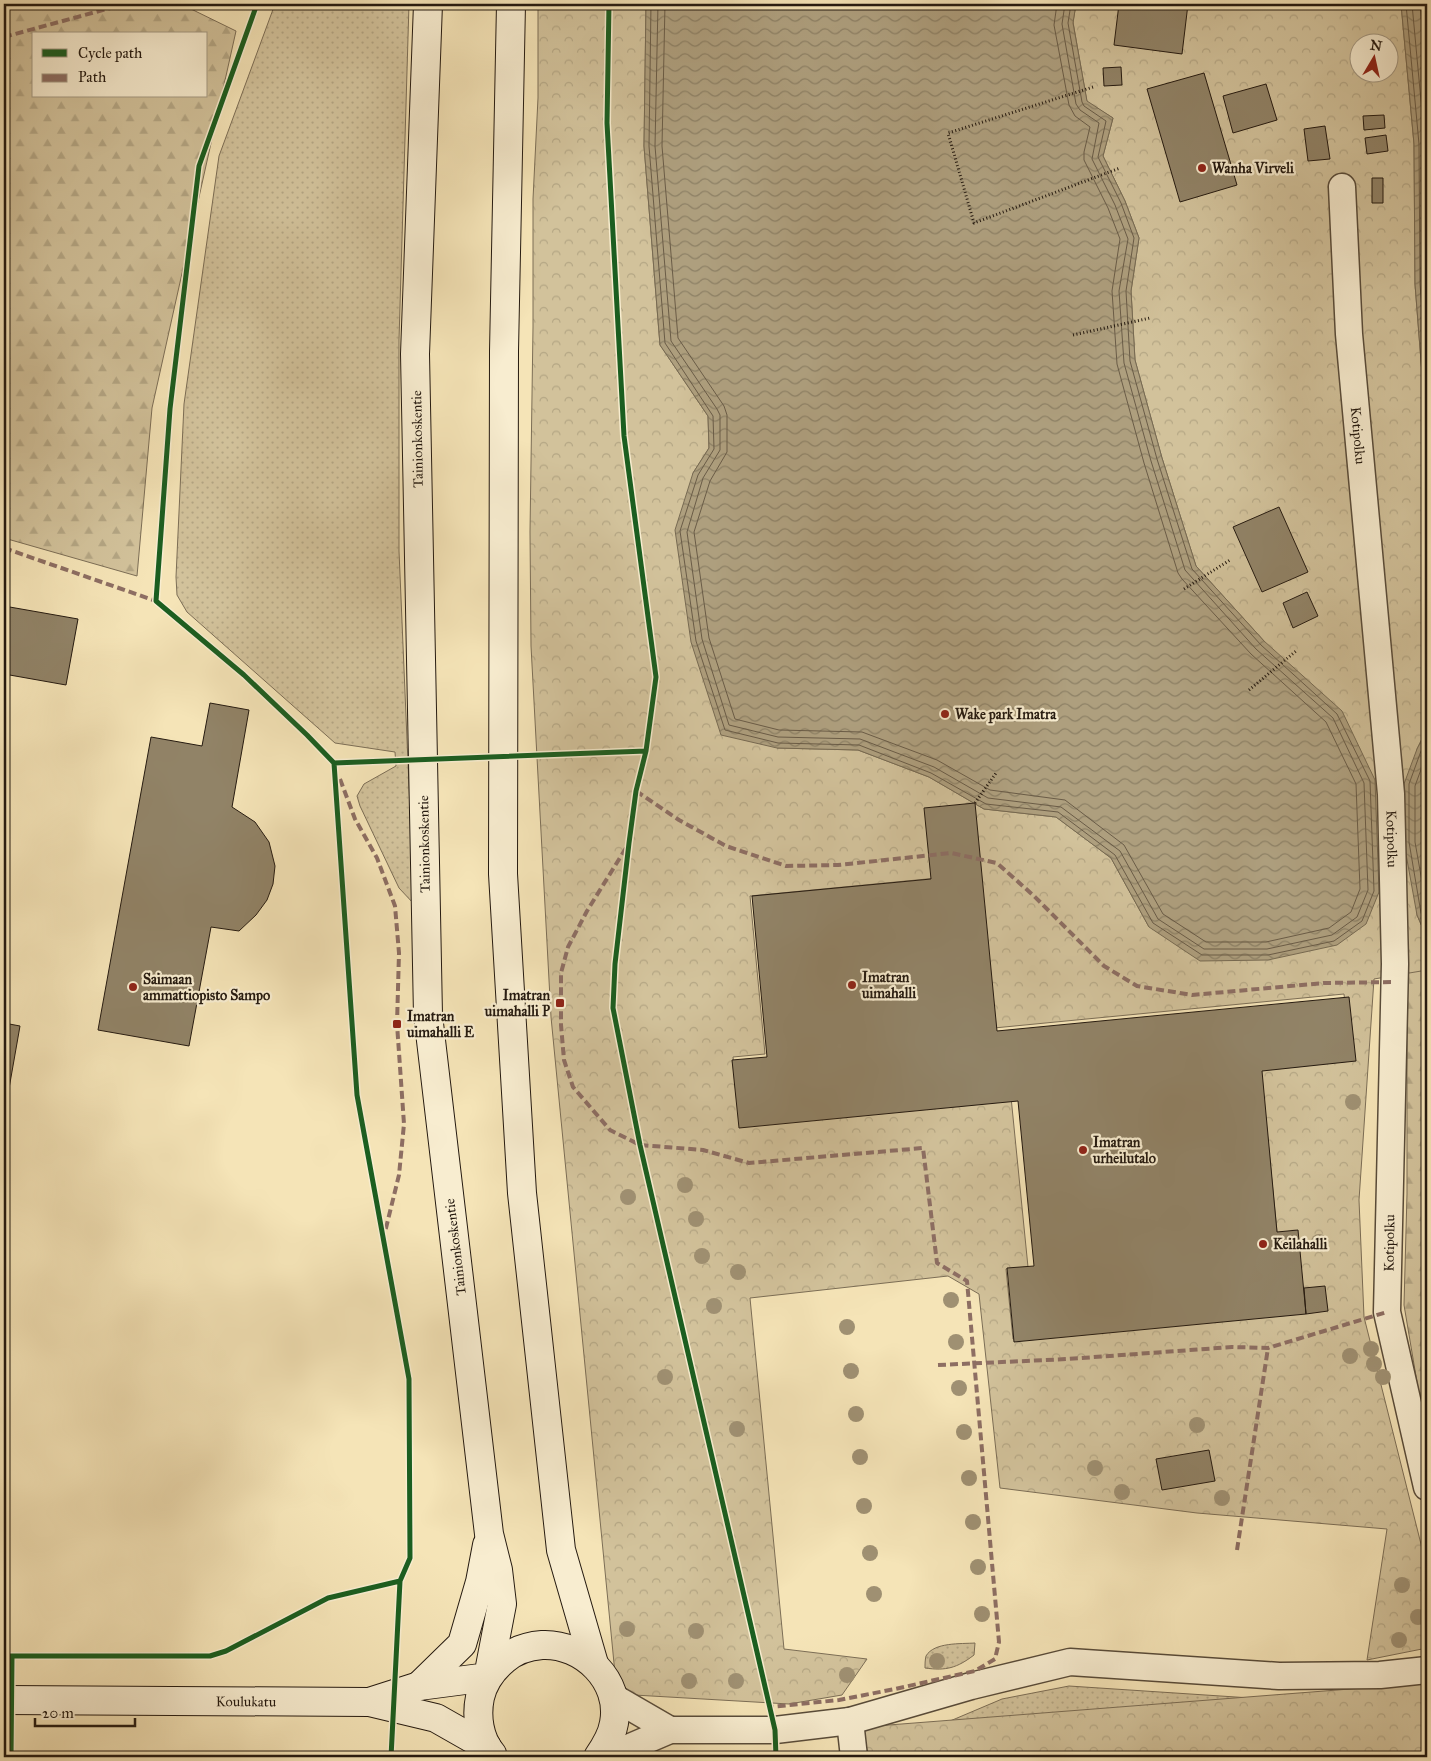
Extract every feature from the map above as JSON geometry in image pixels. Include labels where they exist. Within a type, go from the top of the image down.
[{"type":"main road","name":"Tainionkoskentie","points":[[428,4],[415,354],[428,1015],[489,1534],[498,1570],[502,1604],[488,1677]]},
{"type":"main road","points":[[511,4],[504,351],[503,874],[522,1193],[561,1550],[594,1664]]},
{"type":"main road","points":[[419,1686],[462,1644],[480,1582],[489,1534]]},
{"type":"main road","points":[[491,1752],[480,1732],[477,1708],[482,1687],[494,1668],[511,1654],[531,1646],[553,1645],[575,1650],[594,1664],[606,1680],[613,1697],[614,1723],[607,1745],[598,1757]]},
{"type":"main road","points":[[369,1702],[419,1686],[488,1677]]},
{"type":"main road","name":"Koulukatu","points":[[4,1700],[369,1702]]},
{"type":"main road","points":[[369,1702],[436,1718],[491,1752]]},
{"type":"street","name":"Kotipolku","points":[[1342,186],[1349,334],[1391,794],[1395,964],[1387,1312],[1427,1487]]},
{"type":"street","points":[[607,1757],[670,1730],[775,1730],[850,1720],[971,1686],[1070,1662],[1279,1676],[1380,1675],[1427,1670]]},
{"type":"street","points":[[613,1697],[670,1730]]},
{"type":"street","points":[[850,1720],[854,1757]]},
{"type":"path","points":[[1093,87],[948,133],[974,223],[1120,168]]},
{"type":"path","points":[[1073,334],[1150,318]]},
{"type":"path","points":[[1184,589],[1230,560]]},
{"type":"path","points":[[1249,690],[1296,651]]},
{"type":"path","points":[[975,803],[996,773]]},
{"type":"green space","points":[[4,4],[190,4],[189,8],[236,31],[152,408],[137,576],[4,538]]},
{"type":"green space","points":[[275,4],[409,4],[399,340],[399,551],[414,904],[399,888],[357,796],[364,784],[396,766],[395,752],[335,743],[187,612],[177,595],[176,577],[184,404],[219,156]]},
{"type":"green space","points":[[538,4],[646,4],[644,146],[660,345],[708,416],[709,448],[693,473],[777,748],[858,750],[929,777],[984,809],[1056,817],[1111,858],[1149,927],[1264,641],[1196,566],[1162,458],[1135,360],[1131,291],[1139,238],[1125,201],[1103,156],[1113,118],[1087,102],[1073,22],[1076,4],[1401,4],[1414,144],[1415,284],[1427,438],[1427,729],[1417,749],[1417,915],[1427,938],[1427,970],[1374,979],[1359,1200],[1364,1317],[1427,1568],[1427,1648],[1367,1660],[1387,1529],[1197,1513],[1000,1488],[979,1294],[948,1276],[750,1298],[784,1649],[867,1659],[842,1695],[789,1704],[617,1694],[551,1017],[531,646],[530,532],[533,199],[538,98]],"holes":[[[979,874],[994,1028],[1344,994],[1349,1041],[1259,1051],[1285,1312],[1013,1339],[1006,1269],[1028,1267],[1011,1097],[740,1123],[733,1057],[765,1054],[750,896]]]},
{"type":"green space","points":[[1407,958],[1427,959],[1427,1430],[1421,1406],[1404,1305],[1407,1194]]},
{"type":"green space","points":[[975,1643],[974,1655],[962,1663],[945,1669],[925,1668],[926,1656],[935,1648]]},
{"type":"green space","points":[[1427,1683],[1427,1757],[868,1757],[863,1727]]},
{"type":"green space","points":[[1069,1686],[1281,1700],[1427,1757],[972,1757],[917,1735],[1002,1699]]},
{"type":"water","points":[[646,4],[1076,4],[1073,23],[1087,101],[1113,118],[1103,156],[1125,201],[1139,238],[1131,291],[1135,360],[1162,458],[1196,566],[1264,641],[1342,711],[1375,780],[1379,892],[1366,924],[1337,945],[1268,960],[1200,961],[1149,927],[1111,858],[1056,817],[984,809],[929,777],[858,750],[777,748],[721,735],[691,642],[675,530],[693,473],[709,448],[708,416],[660,345],[644,146]]},
{"type":"water","points":[[1401,4],[1427,4],[1427,438],[1415,284],[1414,144]]},
{"type":"water","points":[[1427,729],[1427,938],[1417,915],[1404,843],[1404,784],[1417,749]]},
{"type":"building","points":[[1119,4],[1188,4],[1182,54],[1114,45]]},
{"type":"building","points":[[1121,67],[1122,85],[1104,86],[1103,68]]},
{"type":"building","points":[[1204,73],[1237,185],[1180,202],[1147,89]]},
{"type":"building","points":[[1266,84],[1277,120],[1233,133],[1223,96]]},
{"type":"building","points":[[1384,115],[1385,128],[1364,130],[1363,116]]},
{"type":"building","points":[[1325,126],[1330,159],[1308,161],[1304,129]]},
{"type":"building","points":[[1386,135],[1388,151],[1367,154],[1365,138]]},
{"type":"building","points":[[1372,178],[1383,178],[1383,203],[1372,203]]},
{"type":"building","points":[[1279,507],[1308,572],[1262,592],[1233,527]]},
{"type":"building","points":[[1307,592],[1318,616],[1293,628],[1283,603]]},
{"type":"building","points":[[4,606],[78,619],[66,685],[4,674]]},
{"type":"building","points":[[210,703],[249,710],[232,807],[255,822],[269,842],[275,866],[273,884],[267,900],[256,915],[239,931],[211,927],[189,1046],[98,1030],[151,737],[202,746]]},
{"type":"building","points":[[975,803],[997,1031],[1349,997],[1356,1061],[1262,1071],[1277,1232],[1298,1230],[1306,1314],[1014,1342],[1007,1268],[1034,1266],[1018,1101],[739,1128],[732,1060],[767,1057],[752,896],[931,879],[924,808]]},
{"type":"building","points":[[4,1023],[20,1026],[4,1117]]},
{"type":"building","points":[[1325,1286],[1328,1311],[1306,1314],[1304,1288]]},
{"type":"building","points":[[1209,1450],[1215,1481],[1162,1490],[1156,1459]]},
{"type":"marked path","points":[[4,37],[125,4]]},
{"type":"marked path","points":[[4,548],[156,601]]},
{"type":"marked path","points":[[340,779],[355,819],[377,858],[395,906],[399,953],[397,1024],[404,1124],[399,1175],[385,1232]]},
{"type":"marked path","points":[[636,791],[679,820],[726,846],[786,866],[838,865],[951,853],[997,863],[1034,896],[1104,966],[1137,986],[1192,995],[1324,983],[1394,982]]},
{"type":"marked path","points":[[626,848],[587,911],[568,947],[561,973],[561,1025],[564,1060],[573,1087],[610,1130],[640,1145],[703,1150],[749,1163],[923,1148],[937,1263],[967,1281],[999,1642],[995,1659],[975,1671],[895,1689],[839,1700],[770,1707]]},
{"type":"marked path","points":[[938,1365],[1068,1359],[1232,1347],[1268,1348],[1387,1312]]},
{"type":"marked path","points":[[1237,1550],[1268,1348]]},
{"type":"cycle path","points":[[257,4],[199,166],[170,409],[156,601],[244,675],[334,763],[357,1095],[409,1379],[410,1558],[400,1581],[391,1757]]},
{"type":"cycle path","points":[[609,4],[607,123],[624,436],[656,677],[646,751],[636,791],[629,843],[615,964],[613,1008],[640,1145],[775,1730],[776,1757]]},
{"type":"cycle path","points":[[334,763],[646,751]]},
{"type":"cycle path","points":[[4,1656],[210,1656],[226,1651],[328,1598],[400,1581]]},
{"type":"cycle path","points":[[11,1757],[12,1656]]},
{"type":"place","name":"Wanha Virveli","points":[[1202,168]]},
{"type":"place","name":"Wake park Imatra","points":[[945,714]]},
{"type":"place","name":"Imatran uimahalli","points":[[852,985]]},
{"type":"place","name":"Saimaan ammattiopisto Sampo","points":[[133,987]]},
{"type":"place","name":"Imatran uimahalli P","points":[[560,1003]]},
{"type":"place","name":"Imatran uimahalli E","points":[[397,1024]]},
{"type":"place","name":"Imatran urheilutalo","points":[[1083,1150]]},
{"type":"place","name":"Keilahalli","points":[[1263,1244]]}]
